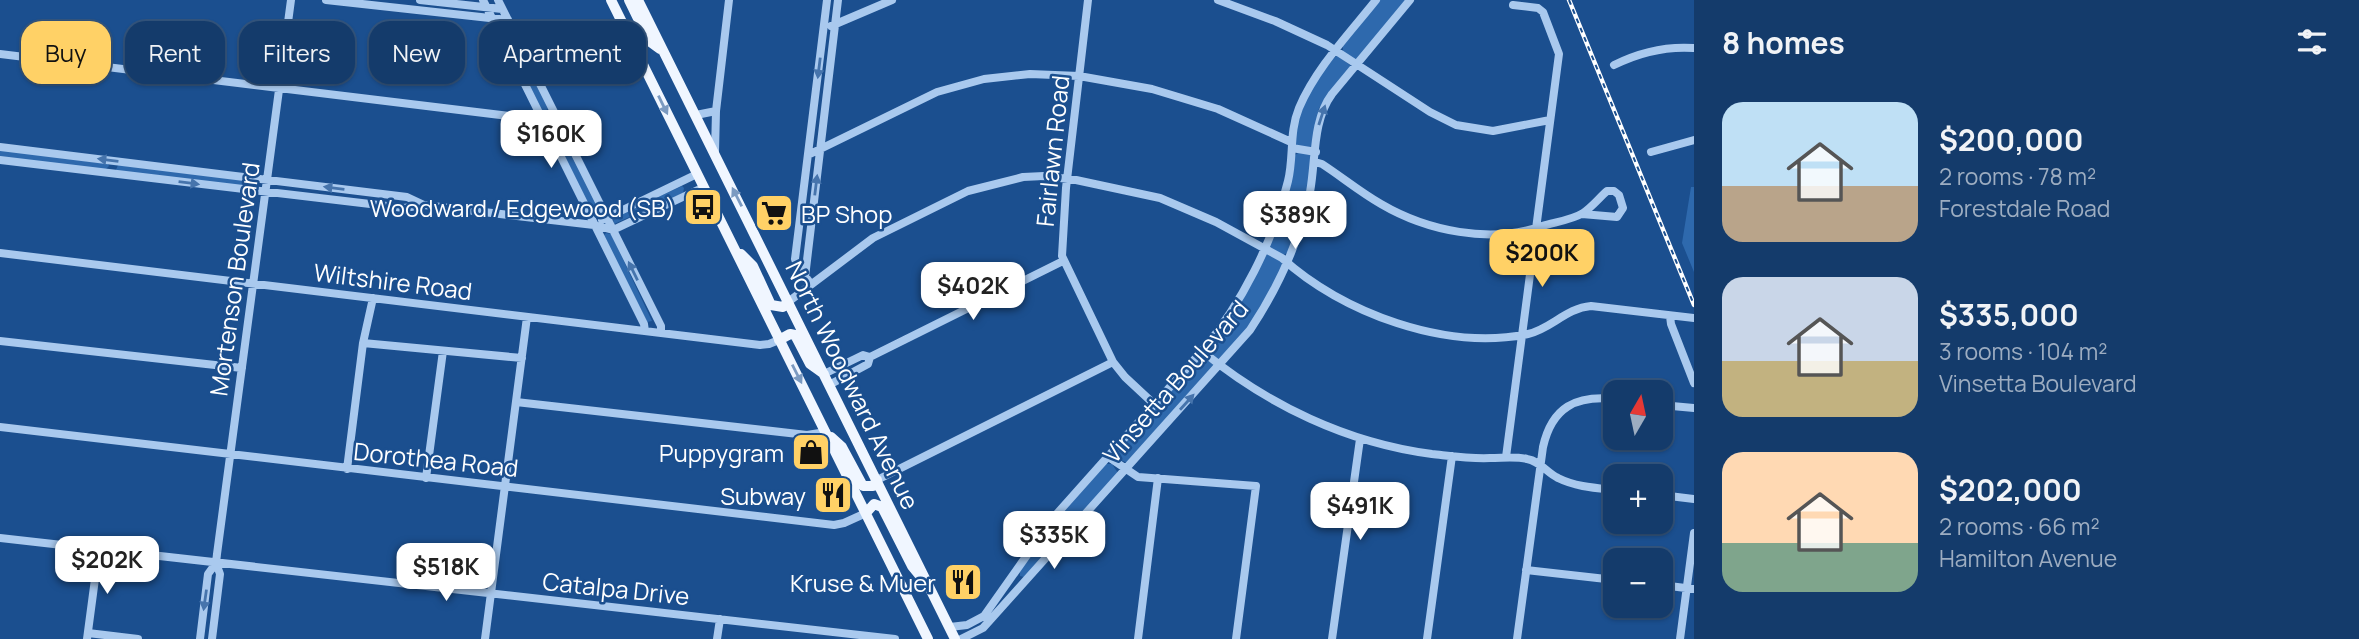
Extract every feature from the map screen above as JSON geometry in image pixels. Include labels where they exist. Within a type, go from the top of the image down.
[{"type":"main road","points":[[629,0],[649,41],[663,51]]},
{"type":"main road","name":"North Woodward Avenue","points":[[638,0],[955,639]]},
{"type":"main road","points":[[614,2],[928,639]]},
{"type":"main road","points":[[733,246],[753,266],[771,305],[783,307],[788,302]]},
{"type":"main road","points":[[779,340],[790,334],[795,335],[810,364],[824,374]]},
{"type":"main road","points":[[826,432],[842,447],[863,486],[873,486],[877,480]]},
{"type":"main road","points":[[866,513],[874,504],[882,507],[912,566],[930,588]]},
{"type":"street","name":"Mortenson Boulevard","points":[[212,639],[220,574],[216,563],[291,0]]},
{"type":"street","points":[[326,0],[508,20]]},
{"type":"street","points":[[420,0],[500,4],[660,326],[661,333]]},
{"type":"street","points":[[715,152],[716,111],[729,0]]},
{"type":"street","points":[[808,280],[795,258],[827,0]]},
{"type":"street","points":[[808,280],[838,0]]},
{"type":"street","points":[[824,28],[835,26],[892,0]]},
{"type":"street","name":"Fairlawn Road","points":[[1088,0],[1061,249],[1063,261],[1114,362],[1125,377],[1154,404]]},
{"type":"street","points":[[1218,0],[1275,21],[1336,50],[1430,112],[1456,125],[1493,131],[1550,120]]},
{"type":"street","name":"Vinsetta Boulevard","points":[[950,627],[967,625],[984,616],[1054,517],[1220,329],[1240,298],[1283,200],[1290,170],[1295,118],[1303,100],[1336,50],[1376,0]]},
{"type":"street","name":"Vinsetta Boulevard","points":[[961,639],[983,628],[1250,330],[1283,273],[1307,202],[1322,110],[1409,0]]},
{"type":"street","points":[[485,4],[645,331]]},
{"type":"street","points":[[1506,457],[1559,51],[1541,9],[1513,5]]},
{"type":"street","points":[[1614,65],[1647,52],[1676,47],[1694,48]]},
{"type":"street","points":[[0,54],[542,120],[555,114]]},
{"type":"street","points":[[808,155],[916,101],[962,85],[1015,75],[1079,76],[1152,89],[1243,119],[1292,145],[1316,152]]},
{"type":"street","points":[[695,115],[716,111]]},
{"type":"street","points":[[1651,152],[1694,140]]},
{"type":"street","points":[[0,147],[407,197],[425,205]]},
{"type":"street","points":[[0,160],[404,208],[425,205],[594,225],[613,230],[704,187]]},
{"type":"street","points":[[1315,162],[1381,204],[1413,220],[1445,229],[1480,233],[1512,233],[1535,229],[1582,214],[1618,217],[1623,208],[1619,195],[1614,191],[1607,191],[1582,214]]},
{"type":"street","points":[[594,225],[697,174]]},
{"type":"street","points":[[788,302],[808,280],[873,238],[968,191],[1023,177],[1106,184],[1160,198],[1216,222],[1287,262],[1294,270],[1340,299],[1398,323],[1439,333],[1469,336],[1521,335],[1542,329],[1584,307],[1694,318]]},
{"type":"street","name":"Wiltshire Road","points":[[0,253],[760,345],[779,340]]},
{"type":"street","points":[[830,385],[867,364],[870,357],[1063,261]]},
{"type":"street","points":[[347,469],[363,343],[373,298]]},
{"type":"street","points":[[1670,316],[1694,383]]},
{"type":"street","points":[[485,639],[527,317]]},
{"type":"street","points":[[0,341],[242,369]]},
{"type":"street","points":[[363,343],[522,358]]},
{"type":"street","points":[[426,478],[443,351]]},
{"type":"street","points":[[1202,351],[1219,365],[1284,406],[1322,425],[1360,439],[1406,450],[1452,456],[1530,459],[1567,482],[1603,488]]},
{"type":"street","points":[[824,374],[863,355],[870,357]]},
{"type":"street","points":[[877,480],[1114,362]]},
{"type":"street","points":[[1517,639],[1548,427],[1560,412],[1572,403],[1585,398],[1603,399]]},
{"type":"street","points":[[516,402],[807,435],[826,432]]},
{"type":"street","points":[[1673,406],[1694,408]]},
{"type":"street","name":"Dorothea Road","points":[[0,427],[834,525],[866,513]]},
{"type":"street","points":[[1332,639],[1360,439]]},
{"type":"street","points":[[1107,456],[1135,477],[1256,486],[1236,639]]},
{"type":"street","points":[[1427,639],[1452,456]]},
{"type":"street","points":[[1138,639],[1158,478]]},
{"type":"street","points":[[1673,496],[1694,499]]},
{"type":"street","points":[[1680,639],[1690,588],[1694,533]]},
{"type":"street","name":"Catalpa Drive","points":[[0,538],[895,639]]},
{"type":"street","points":[[99,549],[88,636],[138,639]]},
{"type":"street","name":"Mortenson Boulevard","points":[[200,639],[208,574],[216,563]]},
{"type":"street","points":[[1526,570],[1603,579]]},
{"type":"street","points":[[1012,576],[1023,584]]},
{"type":"street","points":[[717,639],[720,620]]},
{"type":"shaded area","points":[[1380,0],[1406,0],[1355,61],[1343,52],[1343,46]]},
{"type":"shaded area","points":[[1337,55],[1351,66],[1319,108],[1311,149],[1296,145],[1295,135],[1301,111],[1314,85]]},
{"type":"shaded area","points":[[529,84],[536,84],[548,109],[543,112]]},
{"type":"shaded area","points":[[556,125],[600,213],[597,216],[592,214],[551,128]]},
{"type":"shaded area","points":[[0,150],[109,166],[105,170],[0,157]]},
{"type":"shaded area","points":[[1300,152],[1314,158],[1289,252],[1283,255],[1269,248],[1295,155]]},
{"type":"shaded area","points":[[118,165],[258,184],[256,188],[119,171],[116,170]]},
{"type":"shaded area","points":[[682,186],[683,193],[614,224],[613,218]]},
{"type":"shaded area","points":[[1691,187],[1694,187],[1694,272],[1682,243]]},
{"type":"shaded area","points":[[611,234],[652,321],[647,322],[604,235]]},
{"type":"shaded area","points":[[1266,253],[1281,261],[1283,265],[1255,318],[1223,358],[1218,360],[1208,349],[1239,306]]},
{"type":"shaded area","points":[[1202,356],[1214,365],[1127,463],[1117,458],[1115,454]]},
{"type":"shaded area","points":[[1106,464],[1112,464],[1118,473],[1024,577],[1020,576],[1020,571],[1057,519]]},
{"type":"railway","points":[[1569,0],[1694,305]]},
{"type":"place","name":"Woodward / Edgewood (SB)","points":[[703,207]]},
{"type":"place","name":"BP Shop","points":[[774,213]]},
{"type":"place","name":"Puppygram","points":[[811,452]]},
{"type":"place","name":"Subway","points":[[833,495]]},
{"type":"place","name":"Kruse & Muer","points":[[963,582]]}]
